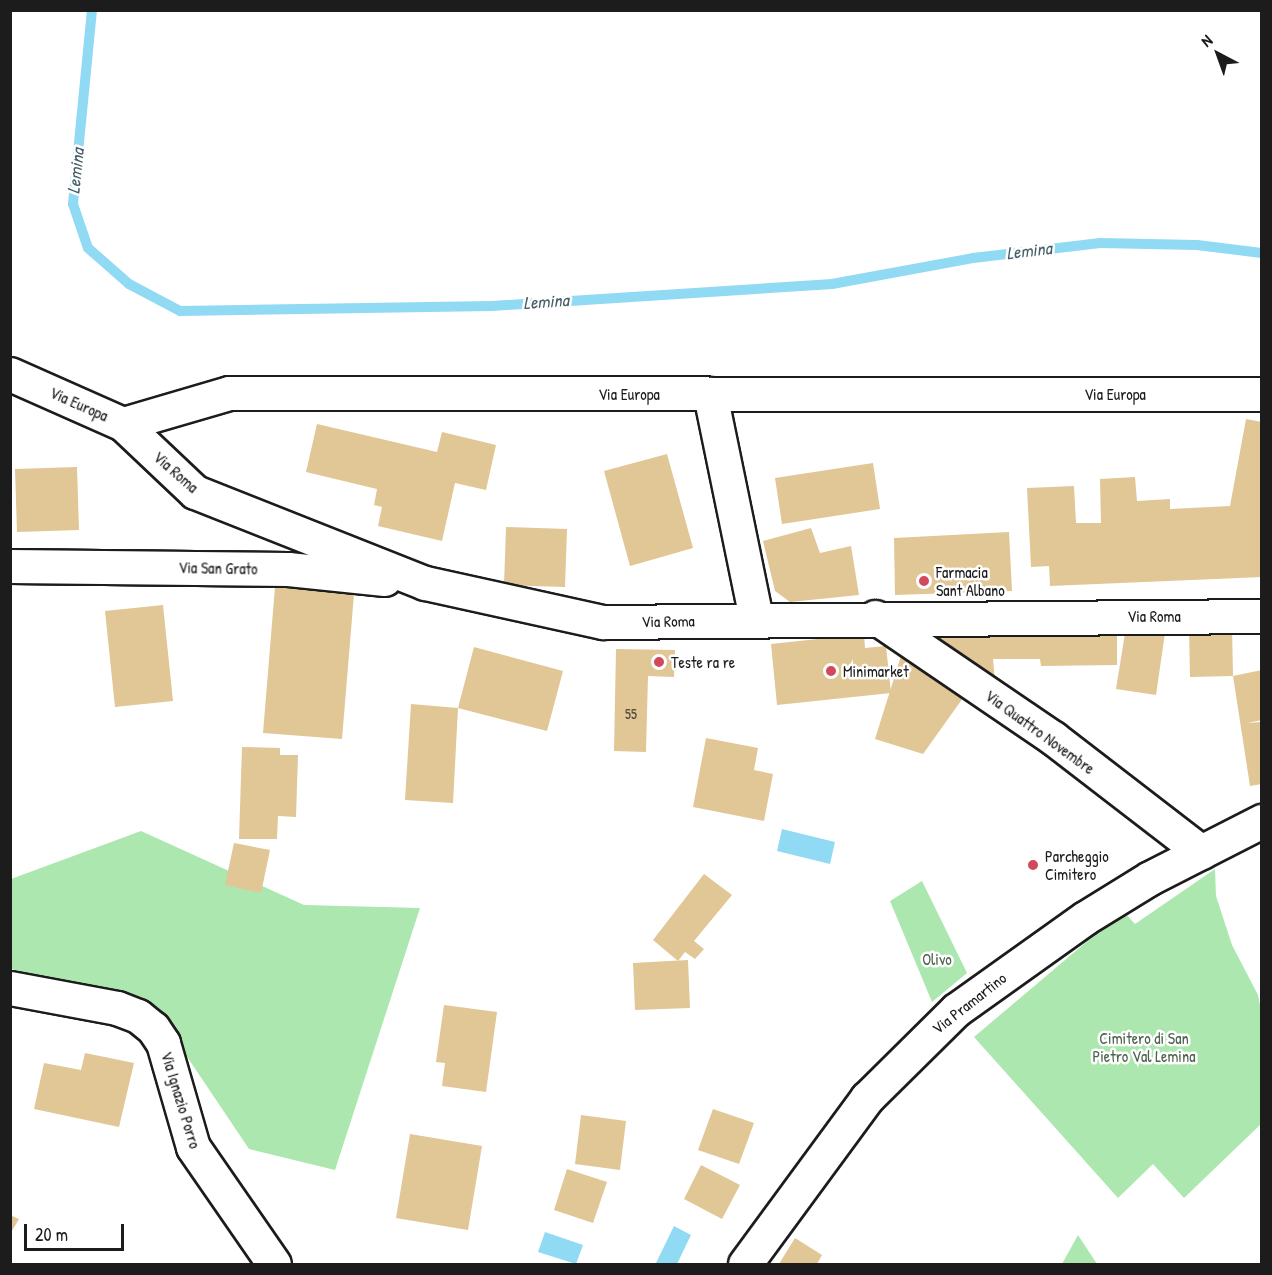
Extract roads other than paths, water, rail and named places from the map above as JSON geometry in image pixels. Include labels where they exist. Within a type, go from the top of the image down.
[{"type":"street","name":"Via Europa","points":[[10,374],[123,424],[229,393],[1262,394]]},
{"type":"street","points":[[710,394],[756,619]]},
{"type":"street","name":"Via Roma","points":[[123,424],[195,492],[425,583],[603,622],[875,617],[1262,616]]},
{"type":"street","name":"Via San Grato","points":[[10,566],[288,569],[425,583]]},
{"type":"street","name":"Via Quattro Novembre","points":[[875,617],[1053,738],[1201,852]]},
{"type":"street","name":"Via Pramartino","points":[[745,1264],[867,1098],[925,1037],[956,1010],[1085,918],[1201,852],[1262,821]]},
{"type":"street","name":"Via Ignazio Porro","points":[[10,988],[117,1008],[138,1016],[153,1028],[163,1043],[193,1147],[274,1264]]},
{"type":"water","points":[[782,829],[835,842],[830,864],[777,851]]},
{"type":"water","points":[[674,1226],[691,1235],[677,1264],[656,1263]]},
{"type":"water","points":[[545,1232],[583,1245],[576,1264],[538,1252]]},
{"type":"waterway","name":"Lemina","points":[[92,10],[73,204],[88,248],[129,284],[180,311],[492,306],[832,284],[973,258],[1100,243],[1197,245],[1262,253]]},
{"type":"place","name":"Farmacia Sant Albano","points":[[924,581]]},
{"type":"place","name":"Teste ra re","points":[[659,662]]},
{"type":"place","name":"Minimarket","points":[[831,671]]},
{"type":"place","name":"Parcheggio Cimitero","points":[[1033,865]]},
{"type":"park label","name":"Olivo","points":[[937,959]]},
{"type":"park label","name":"Cimitero di San Pietro Val Lemina","points":[[1144,1047]]}]
